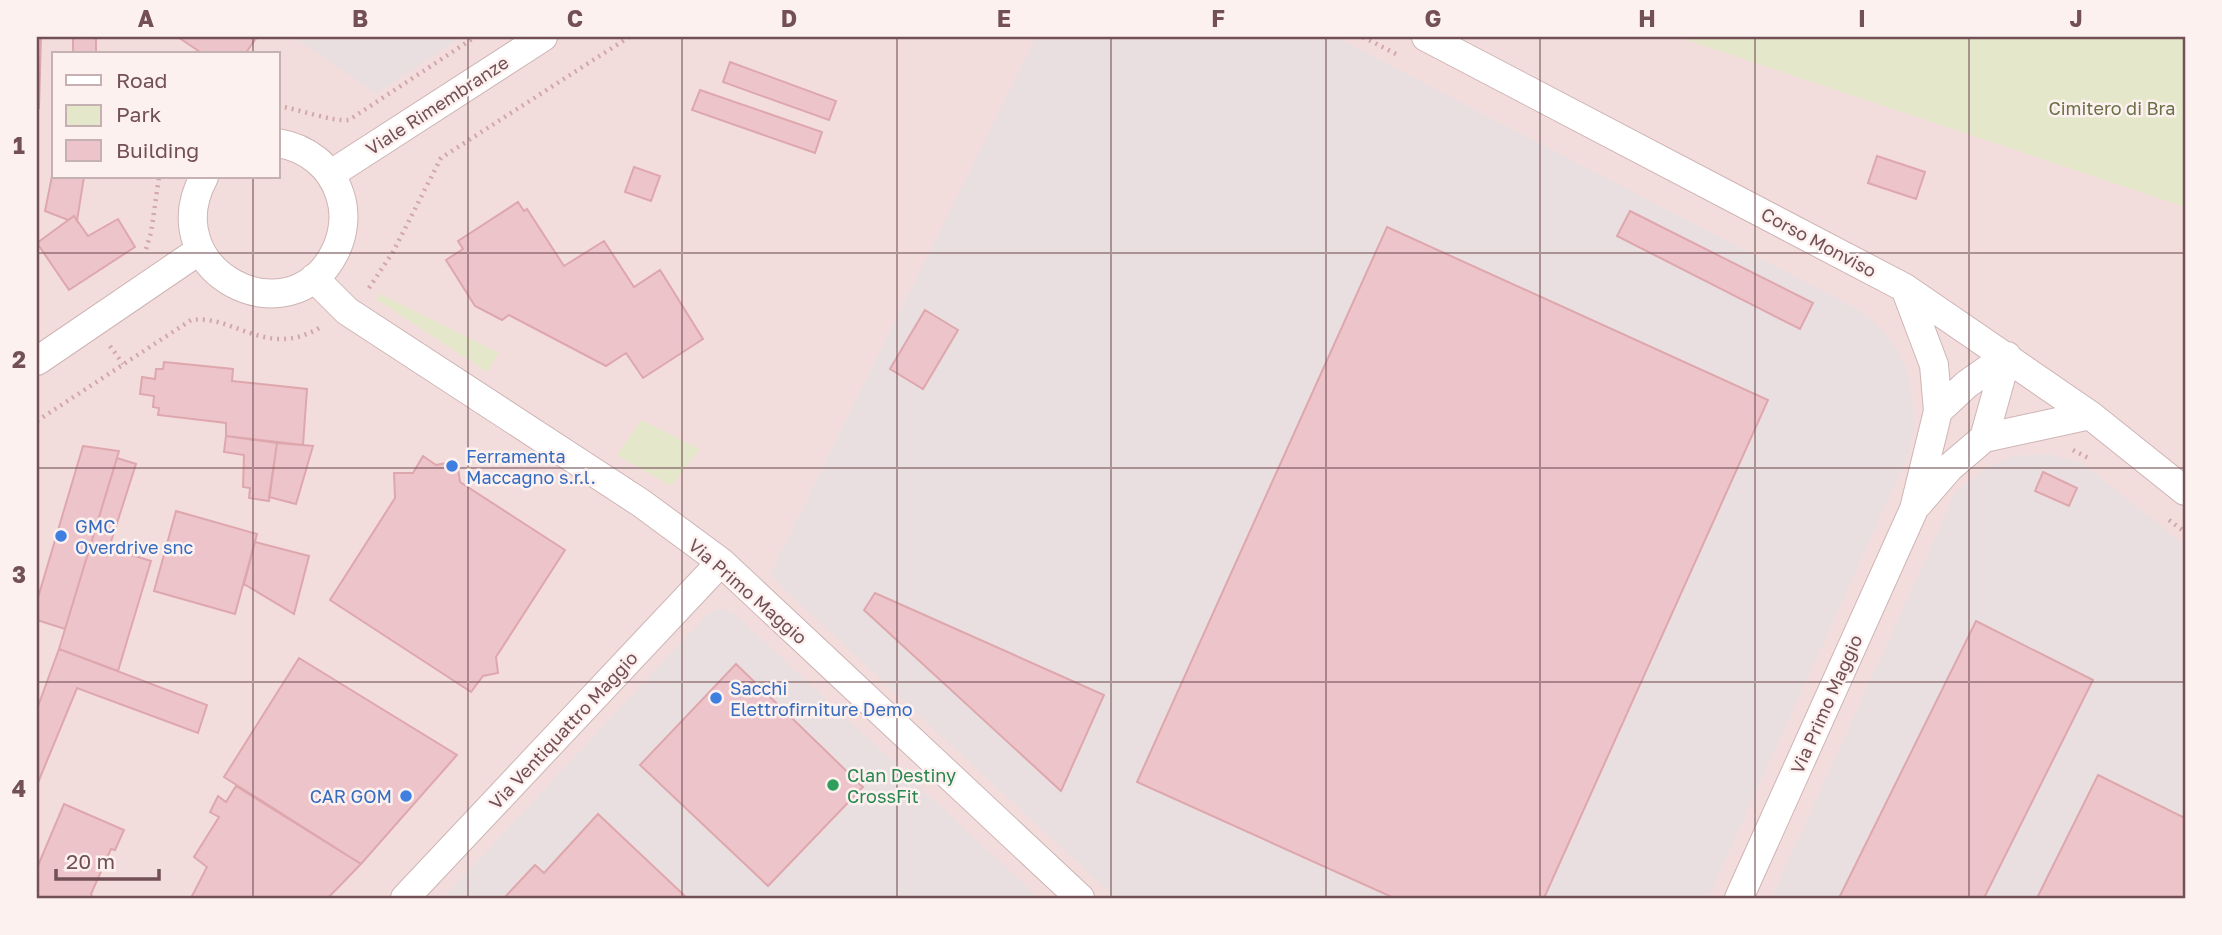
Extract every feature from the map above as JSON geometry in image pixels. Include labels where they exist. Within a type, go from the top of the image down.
[{"type":"street","name":"Viale Rimembranze","points":[[331,174],[543,37]]},
{"type":"street","name":"Corso Monviso","points":[[1426,37],[1905,288],[2007,355],[2090,415],[2185,491]]},
{"type":"street","points":[[204,178],[197,191],[192,214],[194,238],[221,277],[243,289],[267,294],[292,290],[314,278],[330,262],[341,241],[344,218],[341,195],[331,174],[314,157],[293,146],[280,143]]},
{"type":"street","points":[[37,361],[200,250]]},
{"type":"street","name":"Via Primo Maggio","points":[[314,278],[347,311],[641,503],[721,562],[1080,898]]},
{"type":"street","name":"Via Primo Maggio","points":[[1739,898],[1913,509],[1938,411],[1934,365],[1905,288]]},
{"type":"street","points":[[1938,411],[1967,384],[2007,355]]},
{"type":"street","points":[[1984,438],[2007,355]]},
{"type":"street","name":"Via Primo Maggio","points":[[1913,509],[1950,467],[1984,438],[2090,415]]},
{"type":"street","name":"Via Ventiquattro Maggio","points":[[405,898],[721,562]]},
{"type":"path","points":[[280,106],[309,111],[338,121],[349,120],[475,37]]},
{"type":"path","points":[[138,256],[146,249],[151,233],[159,178]]},
{"type":"path","points":[[2068,448],[2098,465]]},
{"type":"path","points":[[2161,514],[2184,529]]},
{"type":"shaded area","points":[[37,37],[2185,37],[2185,898],[37,898]]},
{"type":"shaded area","points":[[294,37],[462,37],[376,94]]},
{"type":"shaded area","points":[[1036,37],[1336,37],[1854,307],[1878,325],[1896,347],[1908,372],[1915,424],[1908,456],[1708,898],[1115,898],[769,575]]},
{"type":"shaded area","points":[[2048,454],[2082,463],[2185,545],[2185,898],[1771,898],[1956,491],[1989,466],[2014,456]]},
{"type":"shaded area","points":[[723,609],[734,613],[1039,898],[443,898],[709,612]]},
{"type":"green space","name":"Cimitero di Bra","points":[[1678,37],[2185,37],[2185,207]]},
{"type":"green space","points":[[380,294],[499,353],[487,372],[376,299]]},
{"type":"green space","points":[[641,420],[700,449],[671,486],[617,455]]},
{"type":"building","points":[[37,37],[41,37],[39,108],[37,108]]},
{"type":"building","points":[[73,37],[96,37],[96,52],[73,52]]},
{"type":"building","points":[[178,37],[257,37],[246,52],[200,52]]},
{"type":"building","points":[[730,62],[836,101],[829,120],[723,82]]},
{"type":"building","points":[[700,90],[822,132],[815,153],[692,110]]},
{"type":"building","points":[[1877,156],[1925,172],[1916,199],[1868,183]]},
{"type":"building","points":[[634,167],[660,176],[651,201],[625,192]]},
{"type":"building","points":[[52,176],[84,178],[77,221],[74,216],[68,220],[45,211]]},
{"type":"building","points":[[518,202],[524,211],[527,209],[564,266],[604,241],[634,287],[660,270],[703,339],[643,378],[626,353],[606,366],[509,315],[502,320],[475,306],[446,260],[463,249],[458,241]]},
{"type":"building","points":[[1630,211],[1813,303],[1800,329],[1617,236]]},
{"type":"building","points":[[74,216],[88,236],[118,219],[135,247],[69,290],[37,243]]},
{"type":"building","points":[[1387,227],[1768,400],[1544,898],[1394,898],[1137,782]]},
{"type":"building","points":[[925,310],[958,330],[923,389],[890,369]]},
{"type":"building","points":[[164,362],[233,369],[232,381],[307,389],[303,445],[226,436],[226,423],[158,415],[159,408],[153,407],[154,396],[140,394],[142,377],[155,379],[156,369],[163,369]]},
{"type":"building","points":[[226,436],[277,443],[269,501],[249,498],[250,488],[243,487],[244,455],[224,452]]},
{"type":"building","points":[[277,443],[313,446],[296,504],[269,497]]},
{"type":"building","points":[[83,446],[119,451],[65,629],[37,620],[37,601]]},
{"type":"building","points":[[423,456],[436,465],[457,461],[460,482],[565,550],[496,657],[498,673],[483,676],[471,692],[330,600],[395,498],[394,473],[413,473]]},
{"type":"building","points":[[117,458],[136,464],[109,548],[151,561],[118,671],[59,649]]},
{"type":"building","points":[[2043,472],[2077,488],[2069,506],[2035,491]]},
{"type":"building","points":[[176,511],[257,534],[235,614],[154,591]]},
{"type":"building","points":[[255,542],[309,556],[294,614],[244,584]]},
{"type":"building","points":[[875,593],[1104,695],[1061,791],[864,610]]},
{"type":"building","points":[[1976,621],[2093,680],[1984,898],[1839,898]]},
{"type":"building","points":[[59,649],[207,705],[198,733],[77,688],[37,785],[37,709]]},
{"type":"building","points":[[299,658],[457,755],[361,864],[224,777]]},
{"type":"building","points":[[736,664],[863,787],[768,886],[640,765]]},
{"type":"building","points":[[2098,775],[2185,818],[2185,898],[2037,898]]},
{"type":"building","points":[[236,786],[361,864],[328,898],[191,898],[207,867],[194,857],[219,817],[210,812],[218,796],[226,802]]},
{"type":"building","points":[[64,804],[124,830],[115,850],[111,849],[91,894],[93,898],[37,898],[37,868]]},
{"type":"building","points":[[598,814],[687,898],[504,898],[535,865],[544,873]]},
{"type":"place","name":"Ferramenta Maccagno s.r.l.","points":[[452,466]]},
{"type":"place","name":"GMC Overdrive snc","points":[[61,536]]},
{"type":"place","name":"Sacchi Elettrofirniture Demo","points":[[716,698]]},
{"type":"place","name":"Clan Destiny CrossFit","points":[[833,785]]},
{"type":"place","name":"CAR GOM","points":[[406,796]]}]
